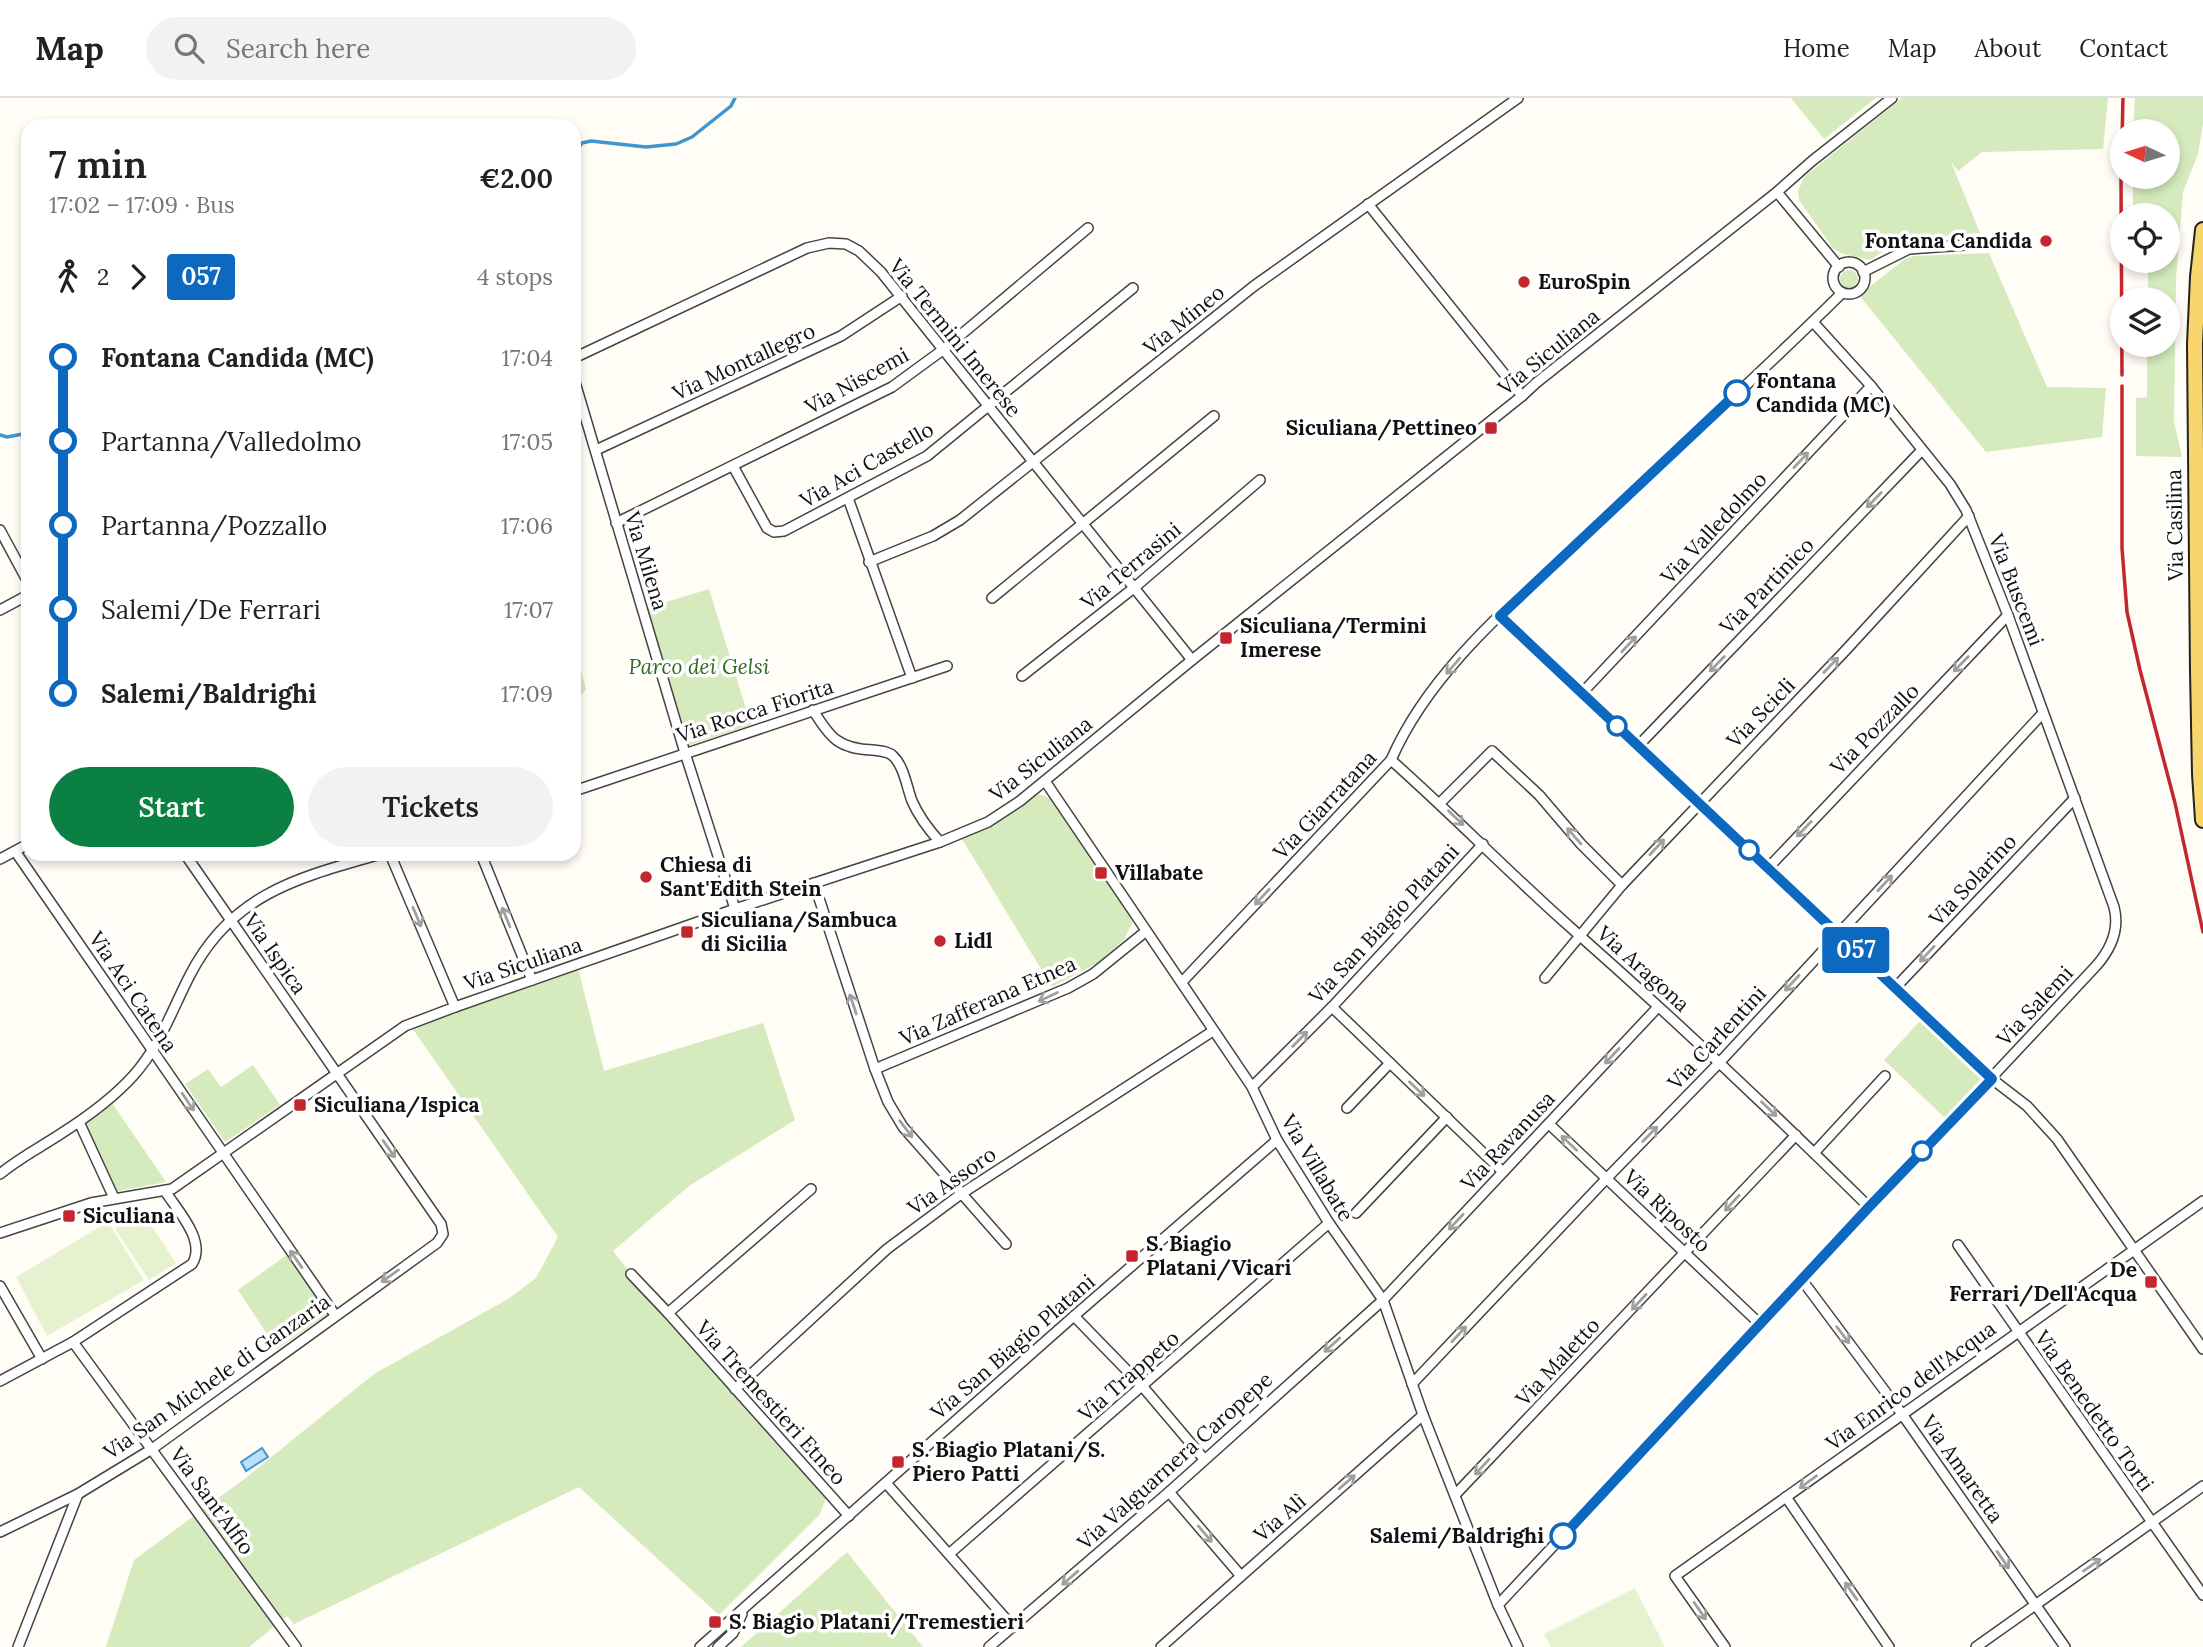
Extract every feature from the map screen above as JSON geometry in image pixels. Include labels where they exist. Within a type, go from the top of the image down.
[{"type":"main road","name":"Via Casilina","points":[[2203,230],[2198,268],[2195,344],[2200,774],[2203,820]]},
{"type":"street","name":"Via Mineo","points":[[869,562],[946,529],[1033,464],[1254,286],[1518,98]]},
{"type":"street","name":"Via Siculiana","points":[[0,1233],[91,1203],[165,1191],[177,1186],[405,1026],[735,909],[940,842],[1000,816],[1892,98]]},
{"type":"street","points":[[1777,192],[1839,267]]},
{"type":"street","points":[[1368,204],[1522,396]]},
{"type":"street","name":"Via Niscemi","points":[[616,523],[892,387],[944,349],[1088,228]]},
{"type":"street","name":"Via Termini Imerese","points":[[581,355],[807,248],[837,243],[859,251],[902,296],[1033,464],[1192,660]]},
{"type":"street","points":[[1863,272],[1909,249],[1979,244]]},
{"type":"street","points":[[1857,264],[1863,272],[1864,284],[1859,291],[1842,293],[1835,286],[1834,274],[1839,267],[1857,264]]},
{"type":"street","name":"Via Aci Castello","points":[[733,466],[765,526],[774,532],[784,531],[927,456],[1133,288]]},
{"type":"street","name":"Via Giarratana","points":[[1182,982],[1391,760],[1409,724],[1435,688],[1500,616],[1842,293]]},
{"type":"street","name":"Via Montallegro","points":[[596,450],[841,336],[902,296]]},
{"type":"street","name":"Via Buscemi","points":[[1813,322],[1871,386],[1954,490],[1969,516],[2116,911]]},
{"type":"street","name":"Via Valledolmo","points":[[1582,693],[1871,386]]},
{"type":"street","name":"Via Milena","points":[[581,402],[685,753],[735,909]]},
{"type":"street","points":[[992,598],[1214,416]]},
{"type":"street","name":"Via Partinico","points":[[1638,746],[1922,450]]},
{"type":"street","name":"Via Terrasini","points":[[1022,676],[1135,587],[1260,480]]},
{"type":"street","points":[[848,499],[912,678]]},
{"type":"street","name":"Via Scicli","points":[[1545,978],[1622,885],[1845,651],[1969,516]]},
{"type":"street","points":[[0,530],[21,569]]},
{"type":"street","points":[[0,610],[21,599]]},
{"type":"street","name":"Via Pozzallo","points":[[1768,868],[2008,615]]},
{"type":"street","points":[[1500,616],[1992,1079],[2027,1105],[2051,1131],[2203,1349]]},
{"type":"street","name":"Via Rocca Fiorita","points":[[581,789],[947,666]]},
{"type":"street","points":[[813,710],[828,734],[838,743],[893,755],[918,812],[940,842]]},
{"type":"street","name":"Via Carlentini","points":[[1412,1384],[1606,1178],[1720,1062],[2043,713]]},
{"type":"street","points":[[1440,803],[1492,751],[1539,795],[1622,885]]},
{"type":"street","name":"Via Aragona","points":[[1391,760],[1720,1062],[1869,1207]]},
{"type":"street","name":"Via Villabate","points":[[1045,781],[1252,1087],[1277,1140],[1329,1223],[1383,1300],[1423,1415],[1498,1605],[1518,1647]]},
{"type":"street","name":"Via Solarino","points":[[1896,987],[2075,798]]},
{"type":"street","name":"Via San Biagio Platani","points":[[1252,1087],[1332,1007],[1483,844]]},
{"type":"street","points":[[0,859],[21,848]]},
{"type":"street","name":"Via Aci Catena","points":[[15,851],[21,860]]},
{"type":"street","name":"Via Aci Catena","points":[[22,861],[335,1315]]},
{"type":"street","name":"Via Ispica","points":[[191,861],[442,1224],[443,1234]]},
{"type":"street","points":[[1,1172],[79,1122],[124,1086],[153,1051],[197,962],[230,920],[257,899],[304,877],[358,861]]},
{"type":"street","points":[[393,861],[455,1007]]},
{"type":"street","points":[[484,861],[532,980]]},
{"type":"street","points":[[814,883],[874,1069],[888,1102],[904,1128],[1006,1244]]},
{"type":"street","name":"Via Salemi","points":[[1498,1605],[2103,958],[2114,935],[2116,911]]},
{"type":"street","name":"Via Zafferana Etnea","points":[[874,1069],[1068,988],[1093,974],[1145,932]]},
{"type":"street","points":[[1332,1007],[1503,1172]]},
{"type":"street","name":"Via Ravanusa","points":[[1383,1300],[1658,1007]]},
{"type":"street","name":"Via Assoro","points":[[735,1390],[887,1249],[961,1194],[1213,1031]]},
{"type":"street","points":[[1348,1108],[1390,1063]]},
{"type":"street","points":[[1814,1153],[1885,1076]]},
{"type":"street","points":[[1356,1213],[1447,1117]]},
{"type":"street","points":[[79,1122],[114,1198]]},
{"type":"street","name":"Via Riposto","points":[[1549,1124],[1760,1325]]},
{"type":"street","name":"Via Maletto","points":[[1455,1495],[1796,1135]]},
{"type":"street","name":"Via San Biagio Platani","points":[[700,1647],[1277,1140]]},
{"type":"street","name":"Via Tremestieri Etneo","points":[[668,1313],[811,1189]]},
{"type":"street","points":[[0,1381],[74,1342],[194,1261],[197,1254],[195,1241],[165,1191]]},
{"type":"street","name":"Via Enrico dell'Acqua","points":[[1725,1647],[1675,1576],[2203,1201]]},
{"type":"street","name":"Via Trappeto","points":[[949,1554],[1329,1223]]},
{"type":"street","name":"Via San Michele di Ganzaria","points":[[0,1532],[78,1494],[152,1449],[438,1243],[443,1234]]},
{"type":"street","name":"Via Benedetto Torti","points":[[1958,1245],[2203,1595]]},
{"type":"street","name":"Via Tremestieri Etneo","points":[[631,1274],[849,1516]]},
{"type":"street","name":"Via Amaretta","points":[[1802,1280],[1902,1414],[2065,1647]]},
{"type":"street","points":[[0,1286],[42,1359]]},
{"type":"street","name":"Via Valguarnera Caropepe","points":[[989,1647],[1169,1492],[1383,1300]]},
{"type":"street","points":[[1074,1316],[1143,1387],[1204,1459]]},
{"type":"street","name":"Via Sant'Alfio","points":[[74,1342],[296,1647]]},
{"type":"street","name":"Via Alì","points":[[1161,1647],[1423,1415]]},
{"type":"street","points":[[886,1483],[1013,1627]]},
{"type":"street","points":[[1976,1647],[2203,1486]]},
{"type":"street","points":[[1169,1492],[1241,1576]]},
{"type":"street","points":[[18,1647],[78,1494]]},
{"type":"street","points":[[1786,1497],[1889,1647]]},
{"type":"street","name":"Via San Biagio Platani","points":[[718,1647],[733,1633],[744,1609]]},
{"type":"green space","points":[[1791,98],[1876,98],[1824,139]]},
{"type":"green space","points":[[1902,98],[2108,98],[2103,149],[1982,152],[1958,171],[1951,162],[1980,233],[1906,239],[1870,260],[1843,254],[1833,248],[1799,200],[1798,191],[1804,177]]},
{"type":"green space","points":[[2135,98],[2203,98],[2203,123],[2198,154],[2183,192],[2180,229],[2180,203],[2133,203],[2133,189],[2180,189],[2180,119],[2134,119]]},
{"type":"green space","points":[[1989,253],[2047,387],[2106,388],[2102,437],[1986,452],[1859,295],[1905,259],[1914,256]]},
{"type":"green space","points":[[1849,270],[1857,275],[1858,279],[1853,287],[1849,288],[1841,283],[1840,279],[1845,271]]},
{"type":"green space","points":[[2148,273],[2176,273],[2176,287],[2148,287]]},
{"type":"green space","points":[[2147,357],[2175,357],[2174,421],[2182,457],[2136,456],[2136,398],[2147,397]]},
{"type":"green space","name":"Parco dei Gelsi","points":[[709,589],[751,725],[689,745],[647,608]]},
{"type":"green space","points":[[581,670],[586,689],[581,695]]},
{"type":"green space","points":[[1039,794],[1055,800],[1133,921],[1124,940],[1097,963],[1052,987],[962,839]]},
{"type":"green space","points":[[577,964],[604,1071],[763,1023],[795,1120],[689,1186],[613,1251],[828,1493],[820,1514],[719,1615],[579,1487],[294,1624],[287,1616],[249,1647],[106,1647],[134,1560],[243,1480],[374,1374],[508,1299],[536,1278],[558,1237],[412,1028],[455,1007]]},
{"type":"green space","points":[[1920,1021],[1982,1079],[1945,1118],[1884,1060]]},
{"type":"green space","points":[[253,1065],[280,1105],[225,1142],[185,1084],[208,1069],[221,1087]]},
{"type":"green space","points":[[110,1100],[166,1182],[114,1192],[80,1122]]},
{"type":"green space","points":[[142,1211],[176,1263],[149,1280],[115,1229]]},
{"type":"green space","points":[[108,1222],[144,1280],[47,1336],[16,1277]]},
{"type":"green space","points":[[288,1254],[330,1313],[277,1349],[238,1290]]},
{"type":"green space","points":[[847,1552],[923,1647],[741,1647]]},
{"type":"green space","points":[[1635,1588],[1665,1647],[1551,1647],[1544,1634]]},
{"type":"water","points":[[262,1448],[268,1457],[246,1471],[241,1462]]},
{"type":"waterway","points":[[581,144],[591,141],[646,147],[676,144],[692,137],[731,106],[735,98]]},
{"type":"waterway","points":[[0,435],[7,437],[21,434]]},
{"type":"railway","points":[[2122,375],[2123,98]]},
{"type":"railway","points":[[2122,386],[2122,548],[2127,612],[2175,803],[2203,932]]},
{"type":"bus line","name":"057","points":[[1563,1536],[1992,1079],[1500,616],[1737,393]]},
{"type":"place","name":"Fontana Candida","points":[[2046,241]]},
{"type":"place","name":"EuroSpin","points":[[1524,282]]},
{"type":"place","name":"Fontana Candida (MC)","points":[[1737,393]]},
{"type":"place","name":"Siculiana/Pettineo","points":[[1491,428]]},
{"type":"place","name":"Siculiana/Termini Imerese","points":[[1226,638]]},
{"type":"place","name":"Villabate","points":[[1101,873]]},
{"type":"place","name":"Chiesa di Sant'Edith Stein","points":[[646,877]]},
{"type":"place","name":"Siculiana/Sambuca di Sicilia","points":[[687,932]]},
{"type":"place","name":"Lidl","points":[[940,941]]},
{"type":"place","name":"Siculiana/Ispica","points":[[300,1105]]},
{"type":"place","name":"Siculiana","points":[[69,1216]]},
{"type":"place","name":"S. Biagio Platani/Vicari","points":[[1132,1256]]},
{"type":"place","name":"De Ferrari/Dell'Acqua","points":[[2151,1282]]},
{"type":"place","name":"S. Biagio Platani/S. Piero Patti","points":[[898,1462]]},
{"type":"place","name":"Salemi/Baldrighi","points":[[1563,1536]]},
{"type":"place","name":"S. Biagio Platani/Tremestieri","points":[[715,1622]]}]
